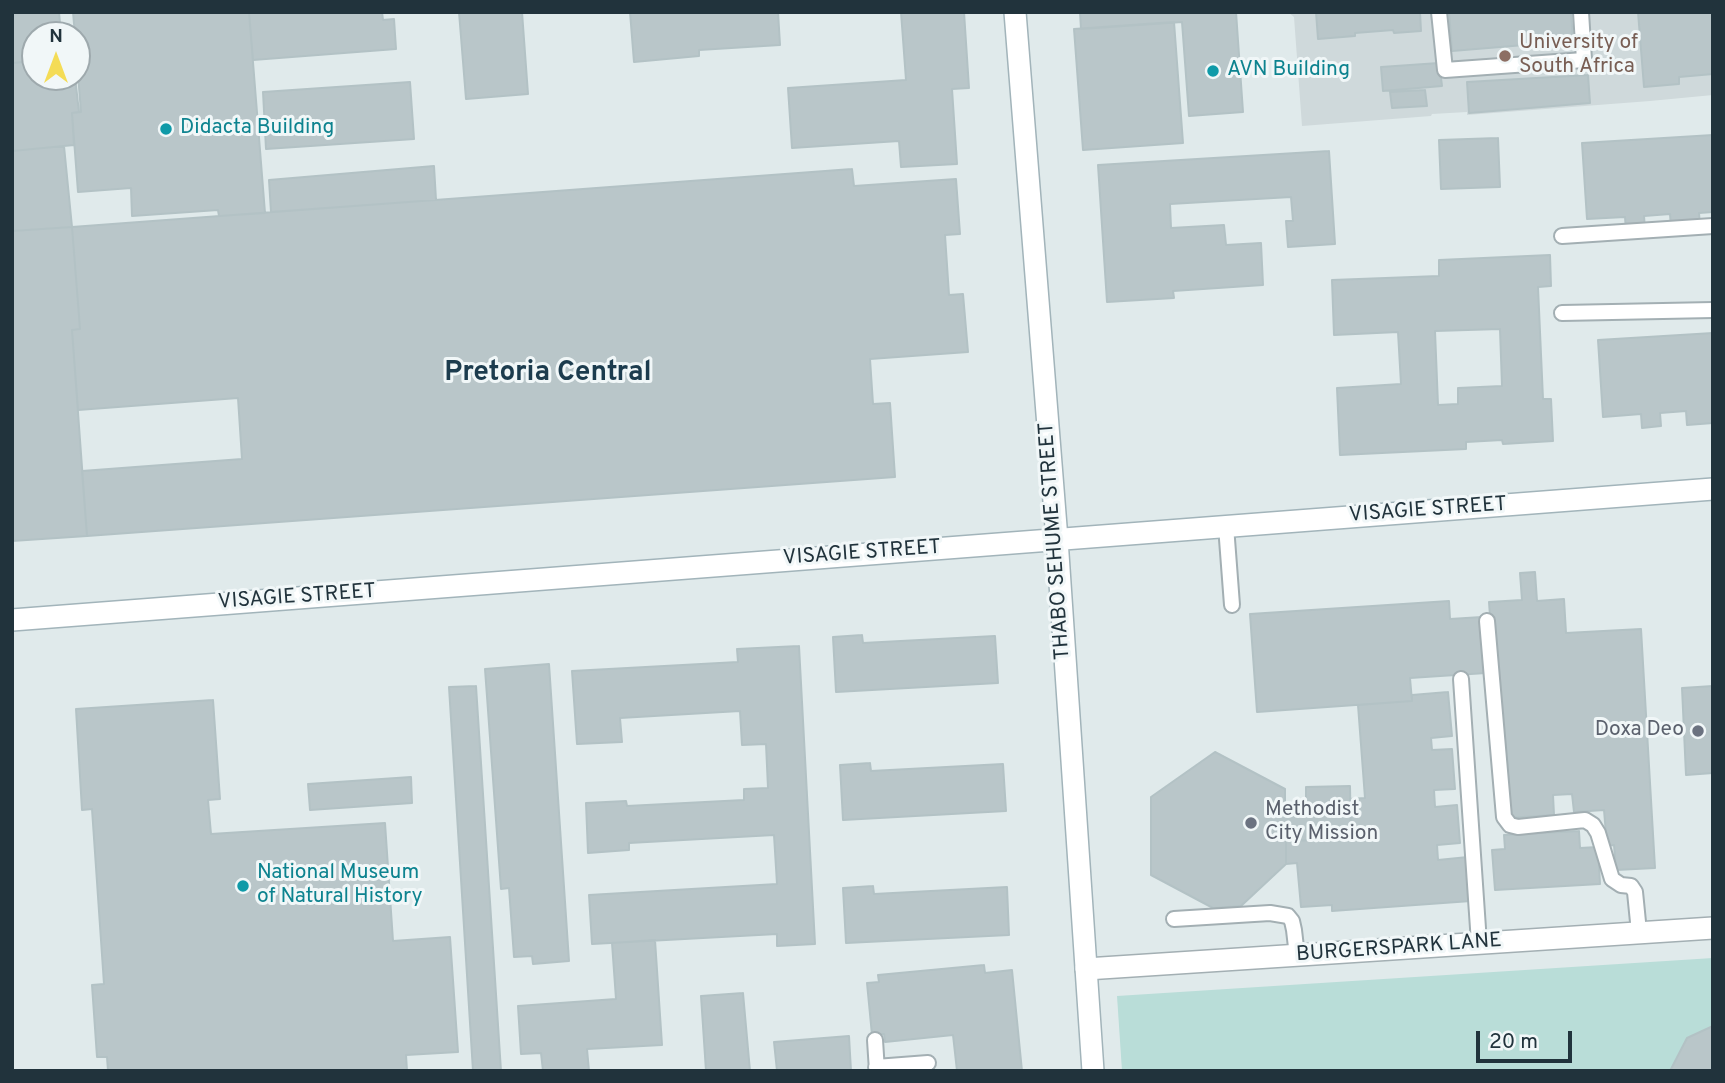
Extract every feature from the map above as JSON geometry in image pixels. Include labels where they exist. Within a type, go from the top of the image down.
[{"type":"street","name":"THABO SEHUME STREET","points":[[1015,12],[1057,539],[1093,1071]]},
{"type":"street","name":"VISAGIE STREET","points":[[12,620],[1713,489]]},
{"type":"street","name":"BURGERSPARK LANE","points":[[1086,970],[1713,928]]},
{"type":"lane","points":[[1439,12],[1444,70],[1584,60],[1581,12]]},
{"type":"lane","points":[[1562,236],[1713,226]]},
{"type":"lane","points":[[1562,313],[1713,310]]},
{"type":"lane","points":[[1226,526],[1232,605]]},
{"type":"lane","points":[[1487,621],[1504,817],[1510,825],[1518,827],[1585,820],[1593,825],[1612,879],[1621,885],[1630,886],[1635,892],[1639,932]]},
{"type":"lane","points":[[1461,679],[1479,943]]},
{"type":"lane","points":[[1174,919],[1270,913],[1288,916],[1294,930],[1297,956]]},
{"type":"lane","points":[[875,1040],[876,1069],[928,1063]]},
{"type":"shaded area","name":"University of South Africa","points":[[1288,12],[1713,12],[1713,95],[1467,115],[1467,112],[1432,114],[1302,126],[1294,17]]},
{"type":"green space","points":[[1713,958],[1713,1071],[1122,1071],[1117,996]]},
{"type":"building","points":[[12,12],[59,12],[60,21],[21,21],[21,62],[12,63]]},
{"type":"building","name":"Didacta Building","points":[[73,12],[249,12],[265,213],[219,216],[218,210],[132,216],[131,188],[78,192],[72,113],[81,112],[79,91],[91,91],[91,21],[74,21]]},
{"type":"building","points":[[249,12],[382,12],[383,20],[394,19],[396,49],[253,60]]},
{"type":"building","points":[[459,12],[522,12],[528,94],[466,99]]},
{"type":"building","points":[[630,12],[778,12],[780,45],[699,50],[699,56],[634,62]]},
{"type":"building","points":[[901,12],[964,12],[969,88],[952,89],[957,164],[901,167],[899,141],[792,148],[788,88],[906,80]]},
{"type":"building","name":"AVN Building","points":[[1080,12],[1236,12],[1243,112],[1189,116],[1182,22],[1081,29]]},
{"type":"building","points":[[1316,12],[1420,12],[1421,31],[1394,33],[1393,30],[1318,39]]},
{"type":"building","points":[[1449,12],[1571,12],[1573,41],[1452,51]]},
{"type":"building","points":[[1638,12],[1713,12],[1713,74],[1679,77],[1679,84],[1644,87]]},
{"type":"building","points":[[1174,22],[1183,143],[1083,150],[1074,29]]},
{"type":"building","points":[[21,62],[21,91],[77,91],[79,112],[72,113],[74,145],[12,151],[12,63]]},
{"type":"building","points":[[1439,63],[1442,86],[1383,91],[1381,67]]},
{"type":"building","points":[[1588,75],[1590,103],[1469,113],[1467,82]]},
{"type":"building","points":[[410,82],[414,139],[266,149],[263,92]]},
{"type":"building","points":[[1425,90],[1427,106],[1392,108],[1390,92]]},
{"type":"building","points":[[1713,135],[1713,212],[1699,213],[1700,226],[1671,227],[1670,214],[1644,216],[1645,229],[1626,231],[1625,217],[1587,219],[1582,143]]},
{"type":"building","points":[[1498,138],[1500,187],[1441,189],[1439,140]]},
{"type":"building","points":[[64,146],[72,227],[12,231],[12,151]]},
{"type":"building","points":[[1329,151],[1335,244],[1288,247],[1286,221],[1293,221],[1291,197],[1170,204],[1171,228],[1224,225],[1226,245],[1261,243],[1263,285],[1173,291],[1174,298],[1107,302],[1098,165]]},
{"type":"building","points":[[434,166],[436,200],[271,212],[269,180]]},
{"type":"building","points":[[852,169],[854,186],[956,179],[960,234],[945,235],[949,295],[963,294],[968,352],[870,359],[873,404],[890,403],[895,477],[87,536],[82,471],[242,459],[238,398],[78,410],[72,330],[80,329],[72,227]]},
{"type":"building","points":[[72,227],[80,329],[72,330],[87,536],[12,541],[12,231]]},
{"type":"building","points":[[1550,255],[1551,286],[1538,287],[1543,399],[1551,399],[1553,441],[1503,444],[1502,440],[1466,442],[1466,449],[1340,455],[1337,388],[1401,384],[1398,332],[1334,335],[1332,280],[1439,276],[1439,260]],"holes":[[[1500,329],[1502,386],[1458,388],[1458,404],[1438,405],[1435,331]]]},
{"type":"building","points":[[1713,333],[1713,423],[1687,425],[1686,411],[1660,413],[1661,426],[1642,428],[1641,414],[1603,417],[1598,340]]},
{"type":"building","points":[[1535,572],[1537,601],[1564,599],[1566,633],[1641,629],[1655,868],[1616,870],[1614,845],[1607,846],[1604,810],[1574,812],[1572,794],[1553,795],[1554,815],[1508,818],[1499,673],[1494,673],[1489,602],[1522,600],[1520,573]]},
{"type":"building","points":[[1449,601],[1450,619],[1482,617],[1486,673],[1410,678],[1412,701],[1257,712],[1250,614]]},
{"type":"building","points":[[862,635],[863,643],[995,636],[998,683],[836,692],[833,637]]},
{"type":"building","points":[[799,646],[815,944],[777,946],[777,934],[592,944],[589,895],[777,884],[774,835],[629,843],[629,850],[588,853],[586,803],[626,801],[627,806],[744,800],[744,789],[768,788],[766,744],[742,745],[740,711],[620,718],[622,742],[577,744],[572,671],[738,662],[737,649]]},
{"type":"building","points":[[549,664],[569,961],[533,964],[532,956],[514,957],[509,888],[501,889],[485,669]]},
{"type":"building","points":[[476,686],[501,1071],[473,1071],[449,687]]},
{"type":"building","name":"Doxa Deo","points":[[1713,686],[1713,773],[1686,775],[1682,688]]},
{"type":"building","points":[[1448,692],[1452,736],[1431,738],[1432,750],[1452,749],[1455,789],[1434,790],[1435,807],[1457,805],[1460,843],[1437,845],[1438,860],[1468,857],[1471,901],[1332,911],[1332,905],[1301,907],[1297,863],[1286,864],[1286,841],[1351,839],[1350,799],[1365,798],[1358,705],[1412,701],[1412,695]]},
{"type":"building","name":"National Museum of Natural History","points":[[213,700],[220,799],[208,800],[211,834],[385,823],[393,941],[450,937],[458,1052],[406,1055],[407,1071],[108,1071],[107,1057],[97,1057],[92,985],[104,984],[92,809],[82,810],[76,709]]},
{"type":"building","name":"Methodist City Mission","points":[[1215,752],[1285,789],[1285,808],[1306,807],[1306,787],[1350,786],[1351,839],[1286,841],[1286,864],[1241,906],[1213,908],[1151,875],[1151,797]]},
{"type":"building","points":[[870,763],[871,771],[1003,764],[1006,811],[843,820],[840,765]]},
{"type":"building","points":[[411,777],[412,803],[310,810],[308,784]]},
{"type":"building","points":[[1579,831],[1580,848],[1598,847],[1600,884],[1495,890],[1492,850],[1505,849],[1504,835]]},
{"type":"building","points":[[873,886],[874,894],[1007,887],[1009,935],[846,943],[843,888]]},
{"type":"building","points":[[655,940],[662,1045],[587,1049],[589,1071],[543,1071],[541,1053],[521,1054],[518,1006],[616,999],[612,943]]},
{"type":"building","points":[[984,965],[985,973],[1012,970],[1022,1071],[957,1071],[953,1035],[885,1042],[884,1034],[872,1035],[867,983],[879,982],[878,975]]},
{"type":"building","points":[[743,993],[750,1071],[706,1071],[701,996]]},
{"type":"building","points":[[1713,1026],[1713,1071],[1670,1071],[1687,1038]]},
{"type":"building","points":[[849,1036],[851,1071],[777,1071],[774,1042]]},
{"type":"place","name":"University of South Africa","points":[[1505,56]]},
{"type":"place","name":"AVN Building","points":[[1213,71]]},
{"type":"place","name":"Didacta Building","points":[[166,129]]},
{"type":"place","name":"Doxa Deo","points":[[1698,731]]},
{"type":"place","name":"Methodist City Mission","points":[[1251,823]]},
{"type":"place","name":"National Museum of Natural History","points":[[243,886]]},
{"type":"district","name":"Pretoria Central","points":[[548,374]]}]
